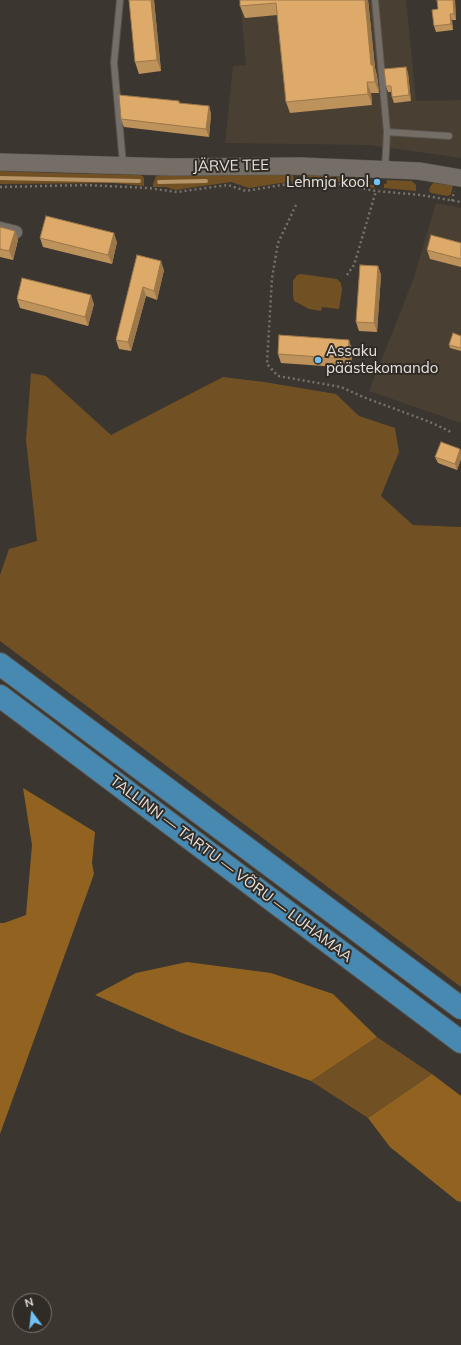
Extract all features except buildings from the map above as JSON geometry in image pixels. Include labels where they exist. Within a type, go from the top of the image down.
[{"type":"highway","name":"TALLINN — TARTU — VÕRU — LUHAMAA","points":[[0,664],[461,1008]]},
{"type":"highway","name":"TALLINN — TARTU — VÕRU — LUHAMAA","points":[[0,696],[461,1042]]},
{"type":"street","name":"JÄRVE TEE","points":[[0,162],[173,167],[300,166],[385,169],[424,172],[458,182]]},
{"type":"street","points":[[0,228],[16,232]]},
{"type":"lane","points":[[120,0],[114,63],[123,165]]},
{"type":"lane","points":[[375,0],[387,132],[385,169]]},
{"type":"lane","points":[[387,132],[449,136]]},
{"type":"path","points":[[0,187],[87,185],[148,188],[177,192],[228,185],[246,190],[306,181]]},
{"type":"path","points":[[452,200],[458,182]]},
{"type":"path","points":[[328,183],[376,191],[420,194],[461,202]]},
{"type":"path","points":[[347,275],[354,265],[376,191]]},
{"type":"path","points":[[296,205],[278,243],[272,278],[267,364],[278,376],[341,387],[363,397],[430,422],[450,432]]},
{"type":"shaded area","points":[[240,0],[406,0],[416,101],[461,100],[461,158],[369,145],[225,143],[233,66],[246,65]]},
{"type":"shaded area","points":[[0,171],[140,175],[143,176],[144,186],[113,183],[0,184]]},
{"type":"shaded area","points":[[289,174],[293,176],[294,181],[249,188],[231,182],[175,190],[166,187],[153,187],[156,176],[159,175]]},
{"type":"shaded area","points":[[309,174],[367,180],[366,185],[374,185],[374,188],[306,178]]},
{"type":"shaded area","points":[[387,180],[412,181],[416,185],[416,191],[384,188],[384,184],[386,184]]},
{"type":"shaded area","points":[[433,183],[453,185],[451,194],[448,196],[431,193],[429,191]]},
{"type":"shaded area","points":[[436,203],[461,208],[461,423],[369,391],[413,280]]},
{"type":"shaded area","points":[[301,274],[337,279],[341,283],[342,290],[339,309],[322,307],[321,311],[309,309],[294,301],[293,281],[297,275]]},
{"type":"shaded area","points":[[31,373],[46,376],[111,435],[223,377],[336,394],[359,416],[395,428],[399,452],[381,496],[413,525],[461,527],[461,987],[0,641],[0,575],[9,549],[37,541],[26,440]]},
{"type":"shaded area","points":[[23,788],[95,832],[92,863],[94,874],[0,1134],[0,923],[26,915],[32,845]]},
{"type":"shaded area","points":[[187,962],[271,973],[333,994],[377,1037],[311,1081],[182,1033],[95,995],[136,973]]},
{"type":"shaded area","points":[[377,1037],[432,1074],[368,1118],[311,1081]]},
{"type":"shaded area","points":[[432,1074],[461,1096],[461,1202],[457,1201],[390,1147],[368,1118]]},
{"type":"waterway","points":[[0,178],[139,181]]},
{"type":"waterway","points":[[159,182],[206,181]]},
{"type":"place","name":"Lehmja kool","points":[[377,182]]},
{"type":"place","name":"Assaku päästekomando","points":[[318,360]]}]
